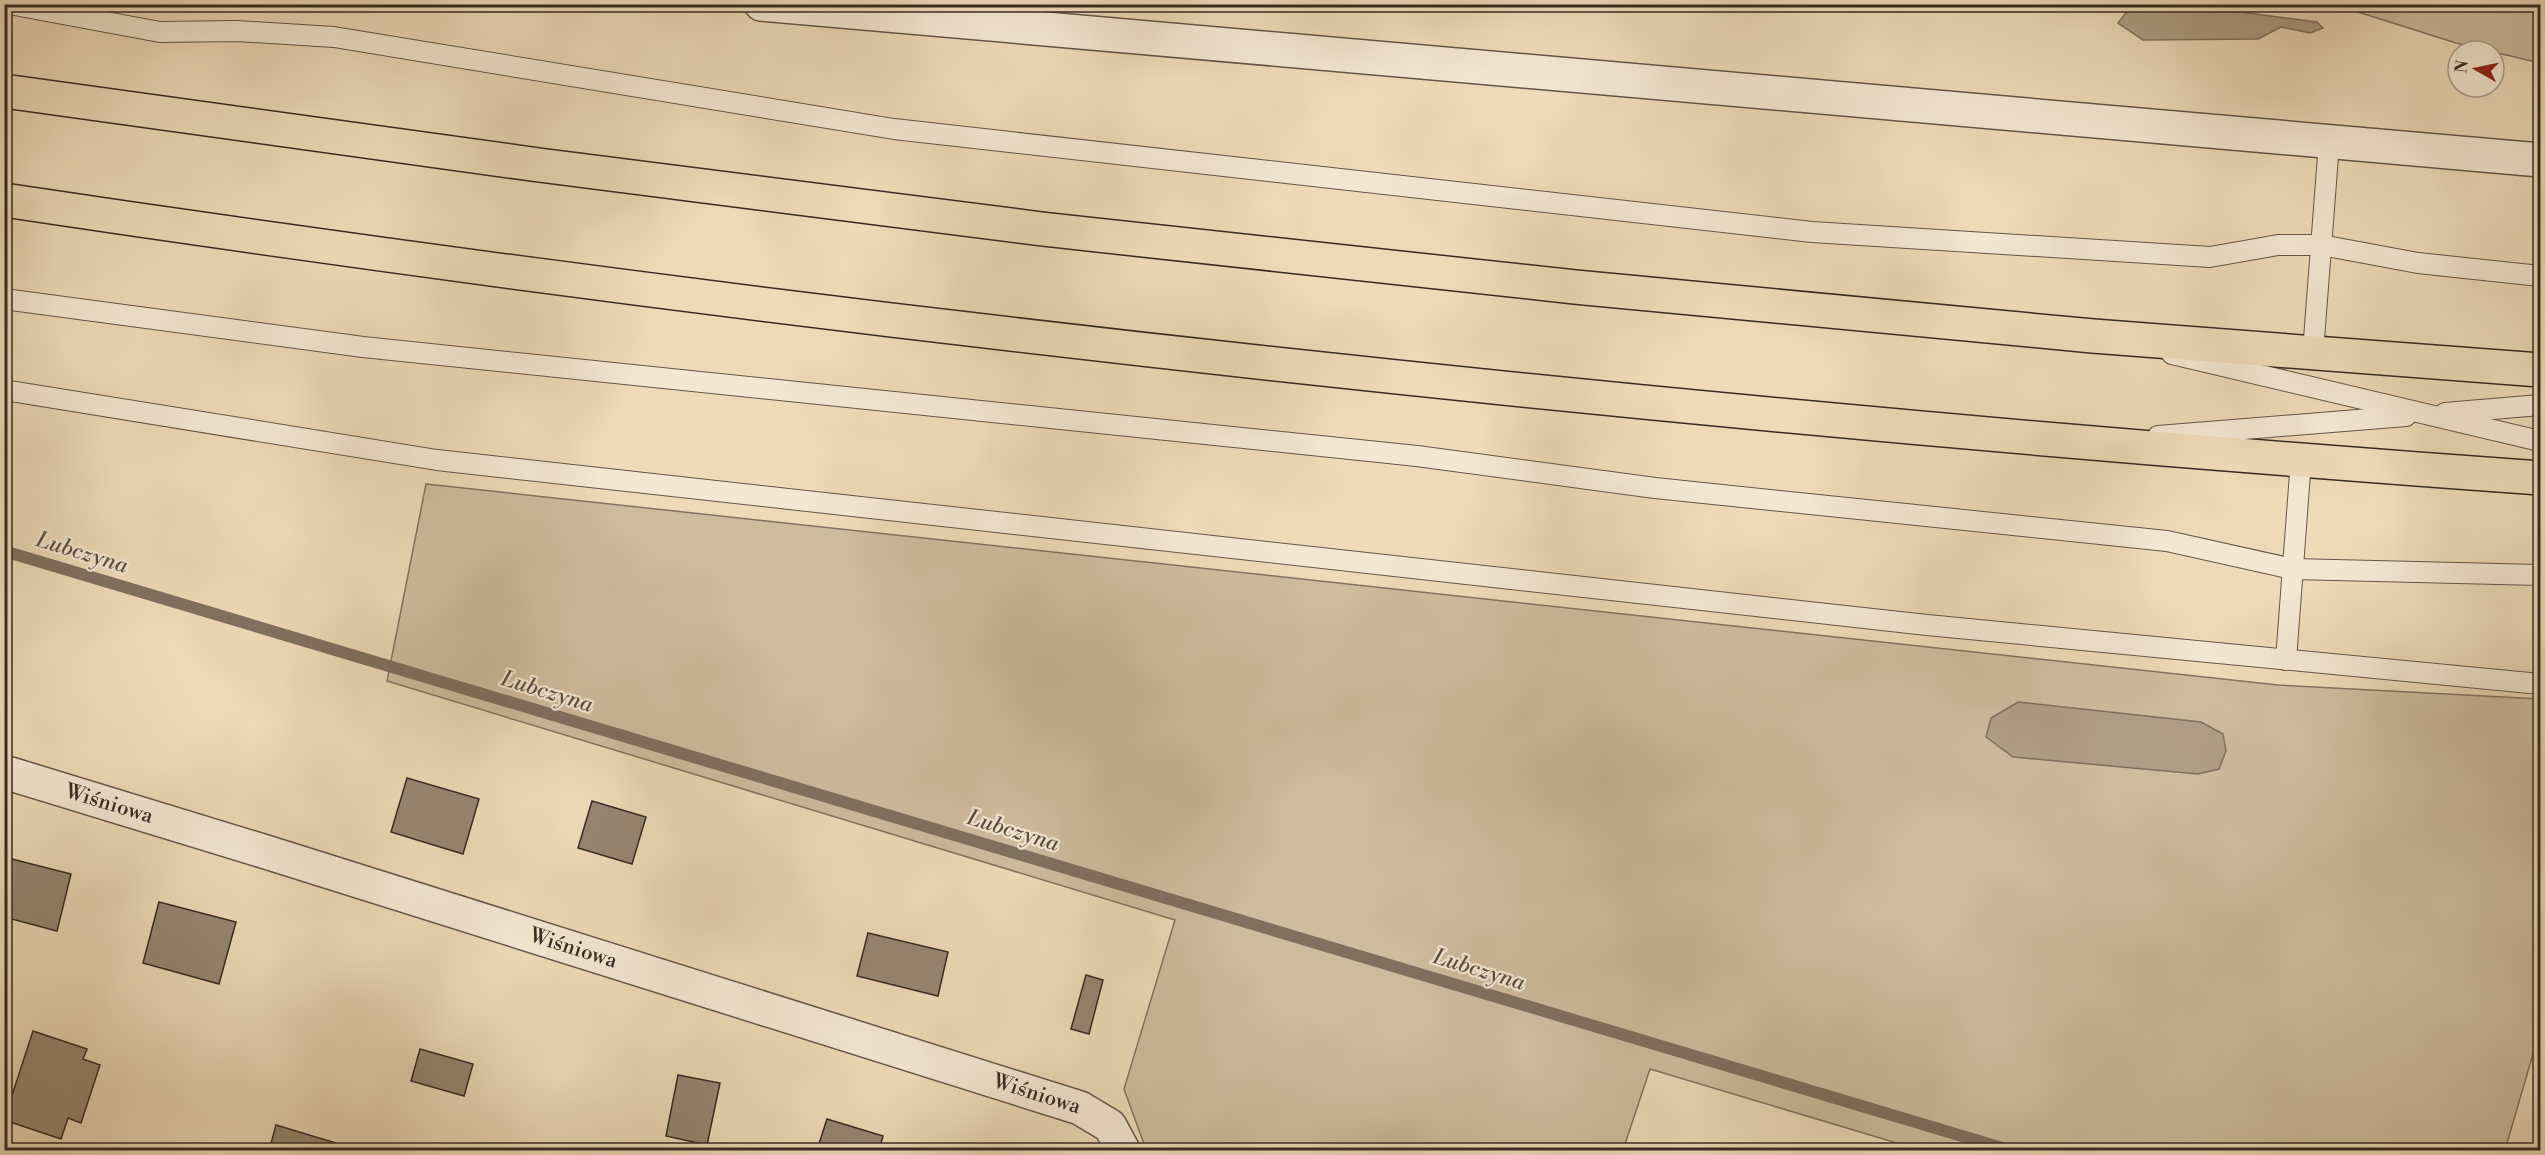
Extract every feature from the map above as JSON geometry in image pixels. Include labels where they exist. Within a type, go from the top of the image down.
[{"type":"highway","points":[[4,91],[539,165],[1042,229],[1563,285],[2093,336],[2541,370]]},
{"type":"highway","points":[[4,200],[666,291],[1024,335],[1576,395],[2083,442],[2541,478]]},
{"type":"street","points":[[761,4],[2541,160]]},
{"type":"street","name":"Wiśniowa","points":[[4,772],[278,855],[1080,1108],[1110,1126],[1123,1150]]},
{"type":"lane","points":[[9,4],[160,32],[236,31],[334,37],[894,129],[1812,232],[2210,257],[2278,245],[2321,245],[2418,263],[2541,276]]},
{"type":"lane","points":[[2313,352],[2328,143]]},
{"type":"lane","points":[[4,299],[363,347],[1417,456],[1654,488],[2167,541],[2293,569],[2541,575]]},
{"type":"lane","points":[[2093,336],[2541,441]]},
{"type":"lane","points":[[4,390],[437,460],[1927,625],[2541,684]]},
{"type":"lane","points":[[2083,442],[2541,405]]},
{"type":"lane","points":[[2286,660],[2301,460]]},
{"type":"shaded area","points":[[2132,5],[2219,5],[2240,12],[2317,22],[2323,28],[2310,33],[2281,27],[2258,39],[2143,40],[2118,23]]},
{"type":"shaded area","points":[[2336,5],[2540,5],[2540,63],[2506,55],[2506,39],[2446,40]]},
{"type":"shaded area","points":[[426,484],[2278,685],[2540,699],[2540,1030],[2505,1150],[1920,1150],[1650,1069],[1623,1150],[1166,1150],[1144,1144],[1124,1089],[1175,920],[387,681]]},
{"type":"shaded area","points":[[2018,702],[2201,722],[2223,734],[2226,751],[2219,769],[2198,774],[2013,757],[1986,737],[1991,718]]},
{"type":"building","points":[[407,778],[479,799],[463,854],[391,832]]},
{"type":"building","points":[[592,801],[646,817],[632,864],[578,848]]},
{"type":"building","points":[[4,857],[71,874],[57,931],[4,917]]},
{"type":"building","points":[[159,902],[236,922],[219,984],[143,963]]},
{"type":"building","points":[[868,933],[948,952],[938,996],[857,976]]},
{"type":"building","points":[[1086,975],[1103,980],[1089,1034],[1071,1029]]},
{"type":"building","points":[[33,1031],[87,1049],[83,1059],[100,1065],[81,1123],[68,1118],[61,1139],[4,1120]]},
{"type":"building","points":[[420,1049],[473,1064],[464,1096],[411,1081]]},
{"type":"building","points":[[678,1075],[720,1083],[707,1145],[666,1136]]},
{"type":"building","points":[[827,1119],[883,1136],[879,1150],[817,1150]]},
{"type":"building","points":[[276,1125],[336,1143],[334,1150],[256,1150],[258,1144],[270,1147]]},
{"type":"waterway","name":"Lubczyna","points":[[4,551],[2009,1150]]}]
